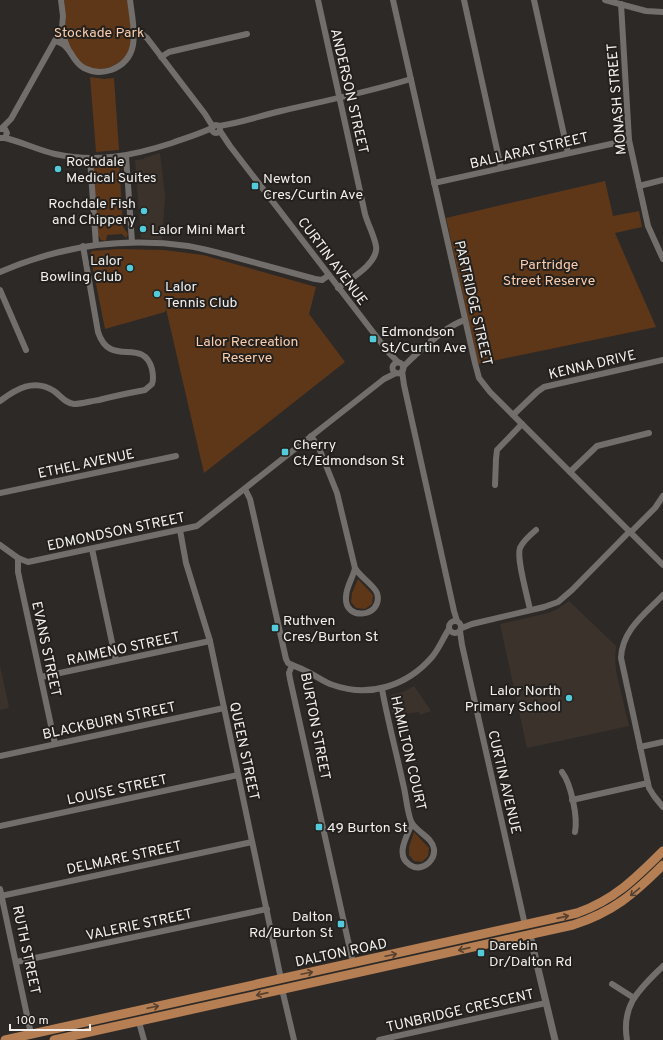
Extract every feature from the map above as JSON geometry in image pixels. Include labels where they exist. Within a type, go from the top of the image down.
[{"type":"main road","name":"DALTON ROAD","points":[[5,1040],[32,1037],[281,979],[577,913],[604,902],[620,892],[663,851]]},
{"type":"main road","name":"DALTON ROAD","points":[[54,1040],[573,925],[605,912],[629,897],[663,865]]},
{"type":"main road","name":"BURTON STREET","points":[[353,963],[355,973]]},
{"type":"street","points":[[57,38],[64,45],[73,59],[86,69],[96,72],[108,71],[116,68],[127,59],[133,47],[134,35],[130,0]]},
{"type":"street","name":"ANDERSON STREET","points":[[318,0],[365,214],[376,248],[376,254],[370,263],[338,288]]},
{"type":"street","name":"PARTRIDGE STREET","points":[[393,0],[479,378],[485,388],[663,565]]},
{"type":"street","points":[[464,0],[501,168]]},
{"type":"street","points":[[534,0],[568,153]]},
{"type":"street","points":[[605,0],[646,11],[663,12]]},
{"type":"street","points":[[61,1],[63,25],[3,135],[55,154],[90,158],[126,156],[266,114],[380,89],[411,79]]},
{"type":"street","name":"MONASH STREET","points":[[621,4],[629,140],[648,226],[663,260]]},
{"type":"street","name":"CURTIN AVENUE","points":[[134,35],[140,34],[145,36],[161,56],[389,353],[398,368],[404,385],[454,611],[456,628],[462,645],[525,925]]},
{"type":"street","points":[[161,56],[169,52],[247,34]]},
{"type":"street","name":"BALLARAT STREET","points":[[434,183],[629,140]]},
{"type":"street","points":[[126,156],[132,242]]},
{"type":"street","points":[[90,158],[96,245]]},
{"type":"street","points":[[639,186],[663,180]]},
{"type":"street","points":[[0,272],[40,257],[83,246],[132,242],[189,246],[248,260],[315,280],[322,280],[329,275]]},
{"type":"street","points":[[0,401],[19,388],[29,385],[47,388],[74,404],[145,390],[151,387],[154,378],[150,363],[145,356],[137,352],[116,351],[107,346],[98,332],[83,246]]},
{"type":"street","points":[[0,290],[26,350]]},
{"type":"street","name":"EDMONDSON STREET","points":[[0,545],[18,558],[28,562],[197,526],[453,325],[465,320]]},
{"type":"street","name":"KENNA DRIVE","points":[[513,416],[544,387],[663,360]]},
{"type":"street","points":[[495,485],[497,450],[522,424]]},
{"type":"street","points":[[570,472],[597,446],[649,433]]},
{"type":"street","points":[[311,436],[319,448],[337,493],[355,568],[377,595],[376,605],[373,610],[365,614],[357,614],[353,612],[349,608],[346,600],[346,594],[354,575],[355,568]]},
{"type":"street","name":"ETHEL AVENUE","points":[[0,493],[176,456]]},
{"type":"street","name":"BURTON STREET","points":[[245,489],[250,499],[286,659],[288,663],[292,665],[289,673],[290,679],[353,963]]},
{"type":"street","points":[[292,665],[340,688],[362,691],[382,689],[397,684],[414,674],[432,657],[443,640],[456,628],[551,605],[564,597],[655,508],[663,496]]},
{"type":"street","name":"QUEEN STREET","points":[[180,530],[186,563],[210,641],[281,979]]},
{"type":"street","points":[[530,610],[519,551],[523,543],[536,530]]},
{"type":"street","points":[[92,549],[116,661]]},
{"type":"street","name":"EVANS STREET","points":[[18,558],[18,572],[55,744]]},
{"type":"street","points":[[662,598],[630,629],[624,640],[621,652],[622,666],[648,783],[654,796],[663,807]]},
{"type":"street","name":"RAIMENO STREET","points":[[41,677],[210,641]]},
{"type":"street","name":"HAMILTON COURT","points":[[382,689],[412,823],[402,853],[407,863],[414,867],[421,867],[430,862],[434,855],[434,847],[429,839],[412,823]]},
{"type":"street","name":"BLACKBURN STREET","points":[[0,756],[224,708]]},
{"type":"street","points":[[640,747],[663,742]]},
{"type":"street","points":[[562,772],[567,780],[576,818],[575,832]]},
{"type":"street","name":"LOUISE STREET","points":[[0,826],[238,775]]},
{"type":"street","points":[[572,800],[648,783]]},
{"type":"street","name":"DELMARE STREET","points":[[1,892],[252,842]]},
{"type":"street","name":"RUTH STREET","points":[[1,892],[32,1037]]},
{"type":"street","name":"VALERIE STREET","points":[[16,962],[266,909]]},
{"type":"street","points":[[530,935],[555,1040]]},
{"type":"street","points":[[627,1040],[626,1019],[634,998],[663,966]]},
{"type":"street","points":[[612,984],[634,998]]},
{"type":"street","points":[[282,989],[294,1040]]},
{"type":"street","name":"TUNBRIDGE CRESCENT","points":[[379,1040],[546,1003]]},
{"type":"street","points":[[139,1022],[144,1040]]},
{"type":"shaded area","points":[[160,153],[165,197],[162,240],[141,238],[135,160],[144,159]]},
{"type":"shaded area","name":"Lalor North Primary School","points":[[569,601],[616,646],[616,671],[629,726],[527,748],[500,624],[548,613],[556,610]]},
{"type":"shaded area","points":[[0,665],[9,708],[0,710]]},
{"type":"shaded area","points":[[414,686],[431,711],[420,715],[419,712],[393,716],[389,698],[391,695],[403,692]]},
{"type":"green space","name":"Stockade Park","points":[[64,0],[127,0],[132,32],[131,43],[125,57],[113,66],[98,69],[90,68],[79,62],[71,52],[62,35],[66,21]]},
{"type":"green space","name":"Stockade Park","points":[[90,77],[104,79],[114,78],[119,150],[96,152]]},
{"type":"green space","points":[[119,161],[123,227],[128,234],[126,238],[122,234],[107,235],[106,241],[101,240],[98,235],[93,165],[95,163]]},
{"type":"green space","name":"Partridge Street Reserve","points":[[605,181],[613,216],[639,211],[642,227],[615,233],[656,327],[478,364],[446,218]]},
{"type":"green space","name":"Lalor Recreation Reserve","points":[[118,249],[164,250],[203,255],[316,287],[309,314],[345,362],[204,473],[166,309],[165,312],[105,329],[90,254],[92,251]]},
{"type":"green space","points":[[358,579],[373,595],[372,604],[365,609],[356,608],[351,602],[352,593]]},
{"type":"green space","points":[[414,832],[429,848],[428,856],[422,862],[414,861],[409,855],[409,847]]},
{"type":"place","name":"Rochdale Medical Suites","points":[[58,169]]},
{"type":"place","name":"Newton Cres/Curtin Ave","points":[[255,186]]},
{"type":"place","name":"Rochdale Fish and Chippery","points":[[144,211]]},
{"type":"place","name":"Lalor Mini Mart","points":[[143,229]]},
{"type":"place","name":"Lalor Bowling Club","points":[[130,268]]},
{"type":"place","name":"Lalor Tennis Club","points":[[157,294]]},
{"type":"place","name":"Edmondson St/Curtin Ave","points":[[373,339]]},
{"type":"place","name":"Cherry Ct/Edmondson St","points":[[285,452]]},
{"type":"place","name":"Ruthven Cres/Burton St","points":[[275,628]]},
{"type":"place","name":"Lalor North Primary School","points":[[569,698]]},
{"type":"place","name":"49 Burton St","points":[[319,827]]},
{"type":"place","name":"Dalton Rd/Burton St","points":[[341,924]]},
{"type":"place","name":"Darebin Dr/Dalton Rd","points":[[481,953]]}]
